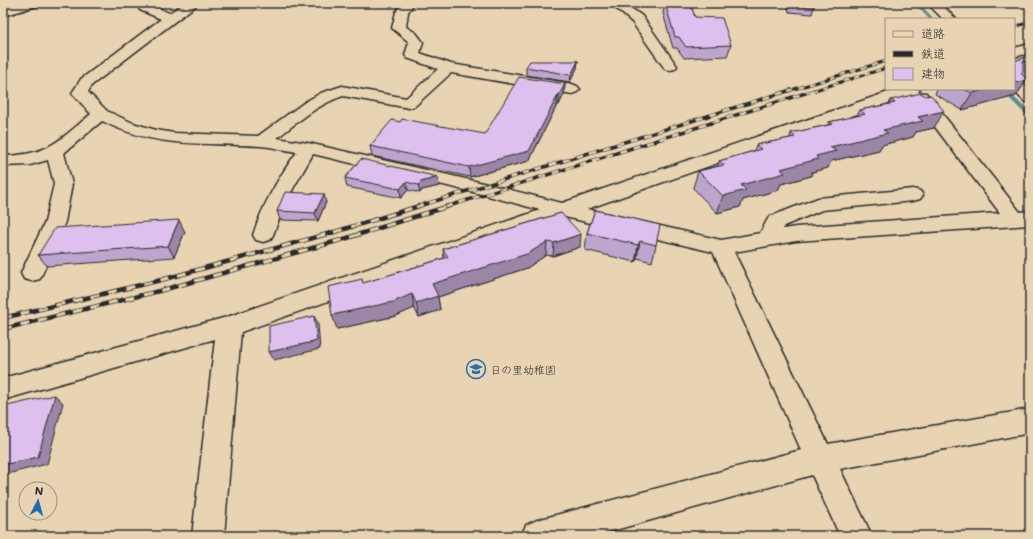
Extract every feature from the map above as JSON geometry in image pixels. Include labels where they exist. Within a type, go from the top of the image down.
[{"type":"street","points":[[3,12],[32,3]]},
{"type":"street","points":[[142,3],[144,7],[170,18]]},
{"type":"street","points":[[193,3],[170,18],[86,82],[80,93],[101,114],[127,126],[154,134],[174,138],[262,141],[308,148],[721,247],[796,234],[1022,218]]},
{"type":"street","points":[[408,3],[402,12],[399,28],[411,36],[416,42],[412,55],[448,68],[572,89]]},
{"type":"street","points":[[616,3],[637,19],[670,66]]},
{"type":"street","points":[[933,3],[949,18]]},
{"type":"street","points":[[1015,53],[1030,48]]},
{"type":"street","points":[[262,141],[311,105],[327,96],[342,91],[409,103],[448,68]]},
{"type":"street","points":[[1015,84],[1030,98]]},
{"type":"street","points":[[3,388],[229,326],[911,90]]},
{"type":"street","points":[[915,90],[1022,218]]},
{"type":"street","points":[[3,161],[22,161],[40,157],[55,151],[101,114]]},
{"type":"street","points":[[263,235],[268,215],[284,182],[308,148]]},
{"type":"street","points":[[32,273],[55,222],[63,184],[55,151]]},
{"type":"street","points":[[768,239],[776,222],[818,204],[913,195]]},
{"type":"street","points":[[721,247],[856,536]]},
{"type":"street","points":[[208,536],[229,326]]},
{"type":"street","points":[[537,536],[820,459],[1002,424],[1030,421]]},
{"type":"building","points":[[665,3],[690,3],[695,17],[722,18],[731,45],[686,47],[679,37],[675,37]]},
{"type":"building","points":[[791,3],[813,3],[814,7],[792,5]]},
{"type":"building","points":[[1030,56],[1030,63],[1023,61],[1023,72],[1021,73],[1027,80],[1015,83],[1015,61]]},
{"type":"building","points":[[530,61],[578,61],[571,75],[526,67]]},
{"type":"building","points":[[519,77],[565,84],[529,151],[469,167],[370,146],[392,120],[400,122],[402,119],[485,134]]},
{"type":"building","points":[[966,90],[985,90],[972,93]]},
{"type":"building","points":[[921,93],[926,96],[931,95],[944,111],[918,117],[923,121],[883,130],[888,133],[830,147],[836,151],[816,156],[818,159],[781,169],[785,173],[741,185],[746,190],[723,196],[698,171],[724,165],[719,161],[761,149],[756,145],[795,137],[791,133],[833,124],[829,122],[865,114],[860,110],[895,103],[891,100]]},
{"type":"building","points":[[361,159],[438,177],[421,182],[418,185],[406,182],[400,189],[345,178]]},
{"type":"building","points":[[285,192],[324,194],[315,213],[277,211]]},
{"type":"building","points":[[595,210],[660,225],[656,245],[640,241],[638,245],[587,233]]},
{"type":"building","points":[[561,213],[581,234],[554,243],[547,242],[527,254],[432,284],[438,296],[416,303],[412,294],[393,302],[332,315],[328,287],[362,279],[363,283],[448,257],[443,249]]},
{"type":"building","points":[[179,220],[168,246],[38,255],[55,228]]},
{"type":"building","points":[[314,316],[317,341],[269,352],[269,326]]},
{"type":"building","points":[[55,395],[38,457],[3,465],[3,416],[7,406]]},
{"type":"waterway","points":[[916,3],[931,18]]},
{"type":"waterway","points":[[1004,90],[1030,116]]},
{"type":"railway","points":[[1015,27],[1030,22]]},
{"type":"railway","points":[[788,91],[885,61]]},
{"type":"railway","points":[[812,91],[885,68]]},
{"type":"railway","points":[[416,207],[791,90]]},
{"type":"railway","points":[[446,207],[815,90]]},
{"type":"railway","points":[[3,318],[161,280],[338,231],[419,206]]},
{"type":"railway","points":[[3,329],[159,291],[341,240],[449,206]]},
{"type":"place","name":"日の里幼稚園","points":[[476,369]]}]
